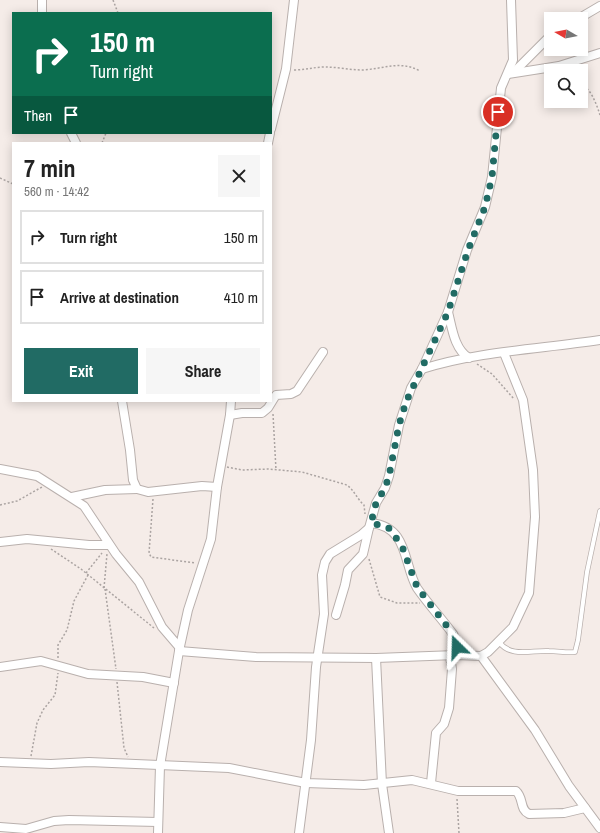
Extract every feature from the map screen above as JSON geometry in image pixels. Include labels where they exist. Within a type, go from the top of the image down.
[{"type":"street","points":[[42,0],[42,12]]},
{"type":"street","points":[[272,125],[286,69],[294,0]]},
{"type":"street","points":[[512,0],[512,72]]},
{"type":"street","points":[[588,13],[600,6]]},
{"type":"street","points":[[336,615],[346,585],[348,570],[363,554],[376,503],[385,488],[389,476],[399,425],[411,388],[422,369],[448,312],[468,250],[485,207],[492,177],[500,88],[512,72],[544,42]]},
{"type":"street","points":[[512,72],[559,66],[600,53]]},
{"type":"street","points":[[448,312],[454,337],[465,356],[469,358]]},
{"type":"street","points":[[422,369],[469,358],[600,340]]},
{"type":"street","points":[[272,401],[276,395],[291,394],[297,391],[323,352]]},
{"type":"street","points":[[0,469],[37,476],[84,506],[109,545],[139,582],[162,627],[180,649],[256,657],[376,658],[482,656],[499,642],[513,627],[529,593],[535,517],[533,470],[523,400],[504,353]]},
{"type":"street","points":[[122,402],[133,480],[137,489]]},
{"type":"street","points":[[158,833],[160,766],[174,683],[188,610],[204,564],[210,539],[231,402]]},
{"type":"street","points":[[230,415],[242,413],[262,413],[270,404]]},
{"type":"street","points":[[72,497],[105,490],[137,489],[148,492],[202,486],[217,487]]},
{"type":"street","points":[[299,833],[306,783],[318,657],[324,614],[322,575],[325,562],[330,554],[361,535],[370,526],[388,527],[402,546],[417,587],[456,640],[453,656],[449,708],[444,724],[436,733],[432,783]]},
{"type":"street","points":[[0,542],[27,539],[89,546],[109,545]]},
{"type":"street","points":[[482,656],[535,730],[569,786],[600,828]]},
{"type":"street","points":[[376,658],[382,784],[389,833]]},
{"type":"street","points":[[0,667],[41,661],[99,675],[143,677],[174,683]]},
{"type":"street","points":[[0,762],[30,764],[89,762],[229,768],[306,783],[364,785],[412,780],[432,783],[458,791],[516,791],[520,798],[522,807],[530,814],[564,813],[585,808]]},
{"type":"street","points":[[0,827],[26,829],[54,821],[69,820],[158,822]]},
{"type":"lane","points":[[499,642],[504,648],[515,652],[575,652],[587,572],[600,511]]},
{"type":"path","points":[[114,0],[118,12]]},
{"type":"path","points":[[286,69],[307,70],[324,67],[361,70],[382,66],[407,65],[420,71]]},
{"type":"path","points":[[588,91],[592,96],[600,115]]},
{"type":"path","points":[[0,178],[12,184]]},
{"type":"path","points":[[469,358],[492,374],[516,401]]},
{"type":"path","points":[[270,404],[274,420],[276,470]]},
{"type":"path","points":[[221,466],[242,470],[276,470],[313,474],[347,485],[352,489],[357,500],[364,505],[365,514]]},
{"type":"path","points":[[0,505],[17,501],[50,484]]},
{"type":"path","points":[[148,492],[154,499],[149,553],[151,557],[204,564]]},
{"type":"path","points":[[44,541],[57,554],[86,573],[154,629]]},
{"type":"path","points":[[366,545],[371,569],[380,597],[397,603],[428,602]]},
{"type":"path","points":[[86,573],[104,550],[107,555],[104,589],[117,676],[124,748],[126,754],[135,765]]},
{"type":"path","points":[[30,764],[37,723],[43,710],[55,695],[58,666],[58,645],[67,630],[77,593],[88,575]]},
{"type":"path","points":[[458,791],[459,833]]},
{"type":"route","points":[[457,647],[453,634],[417,587],[402,546],[388,527],[381,524],[371,523],[376,503],[382,495],[389,476],[399,425],[411,388],[422,369],[448,312],[468,250],[478,228],[485,207],[492,177],[498,112]]}]
